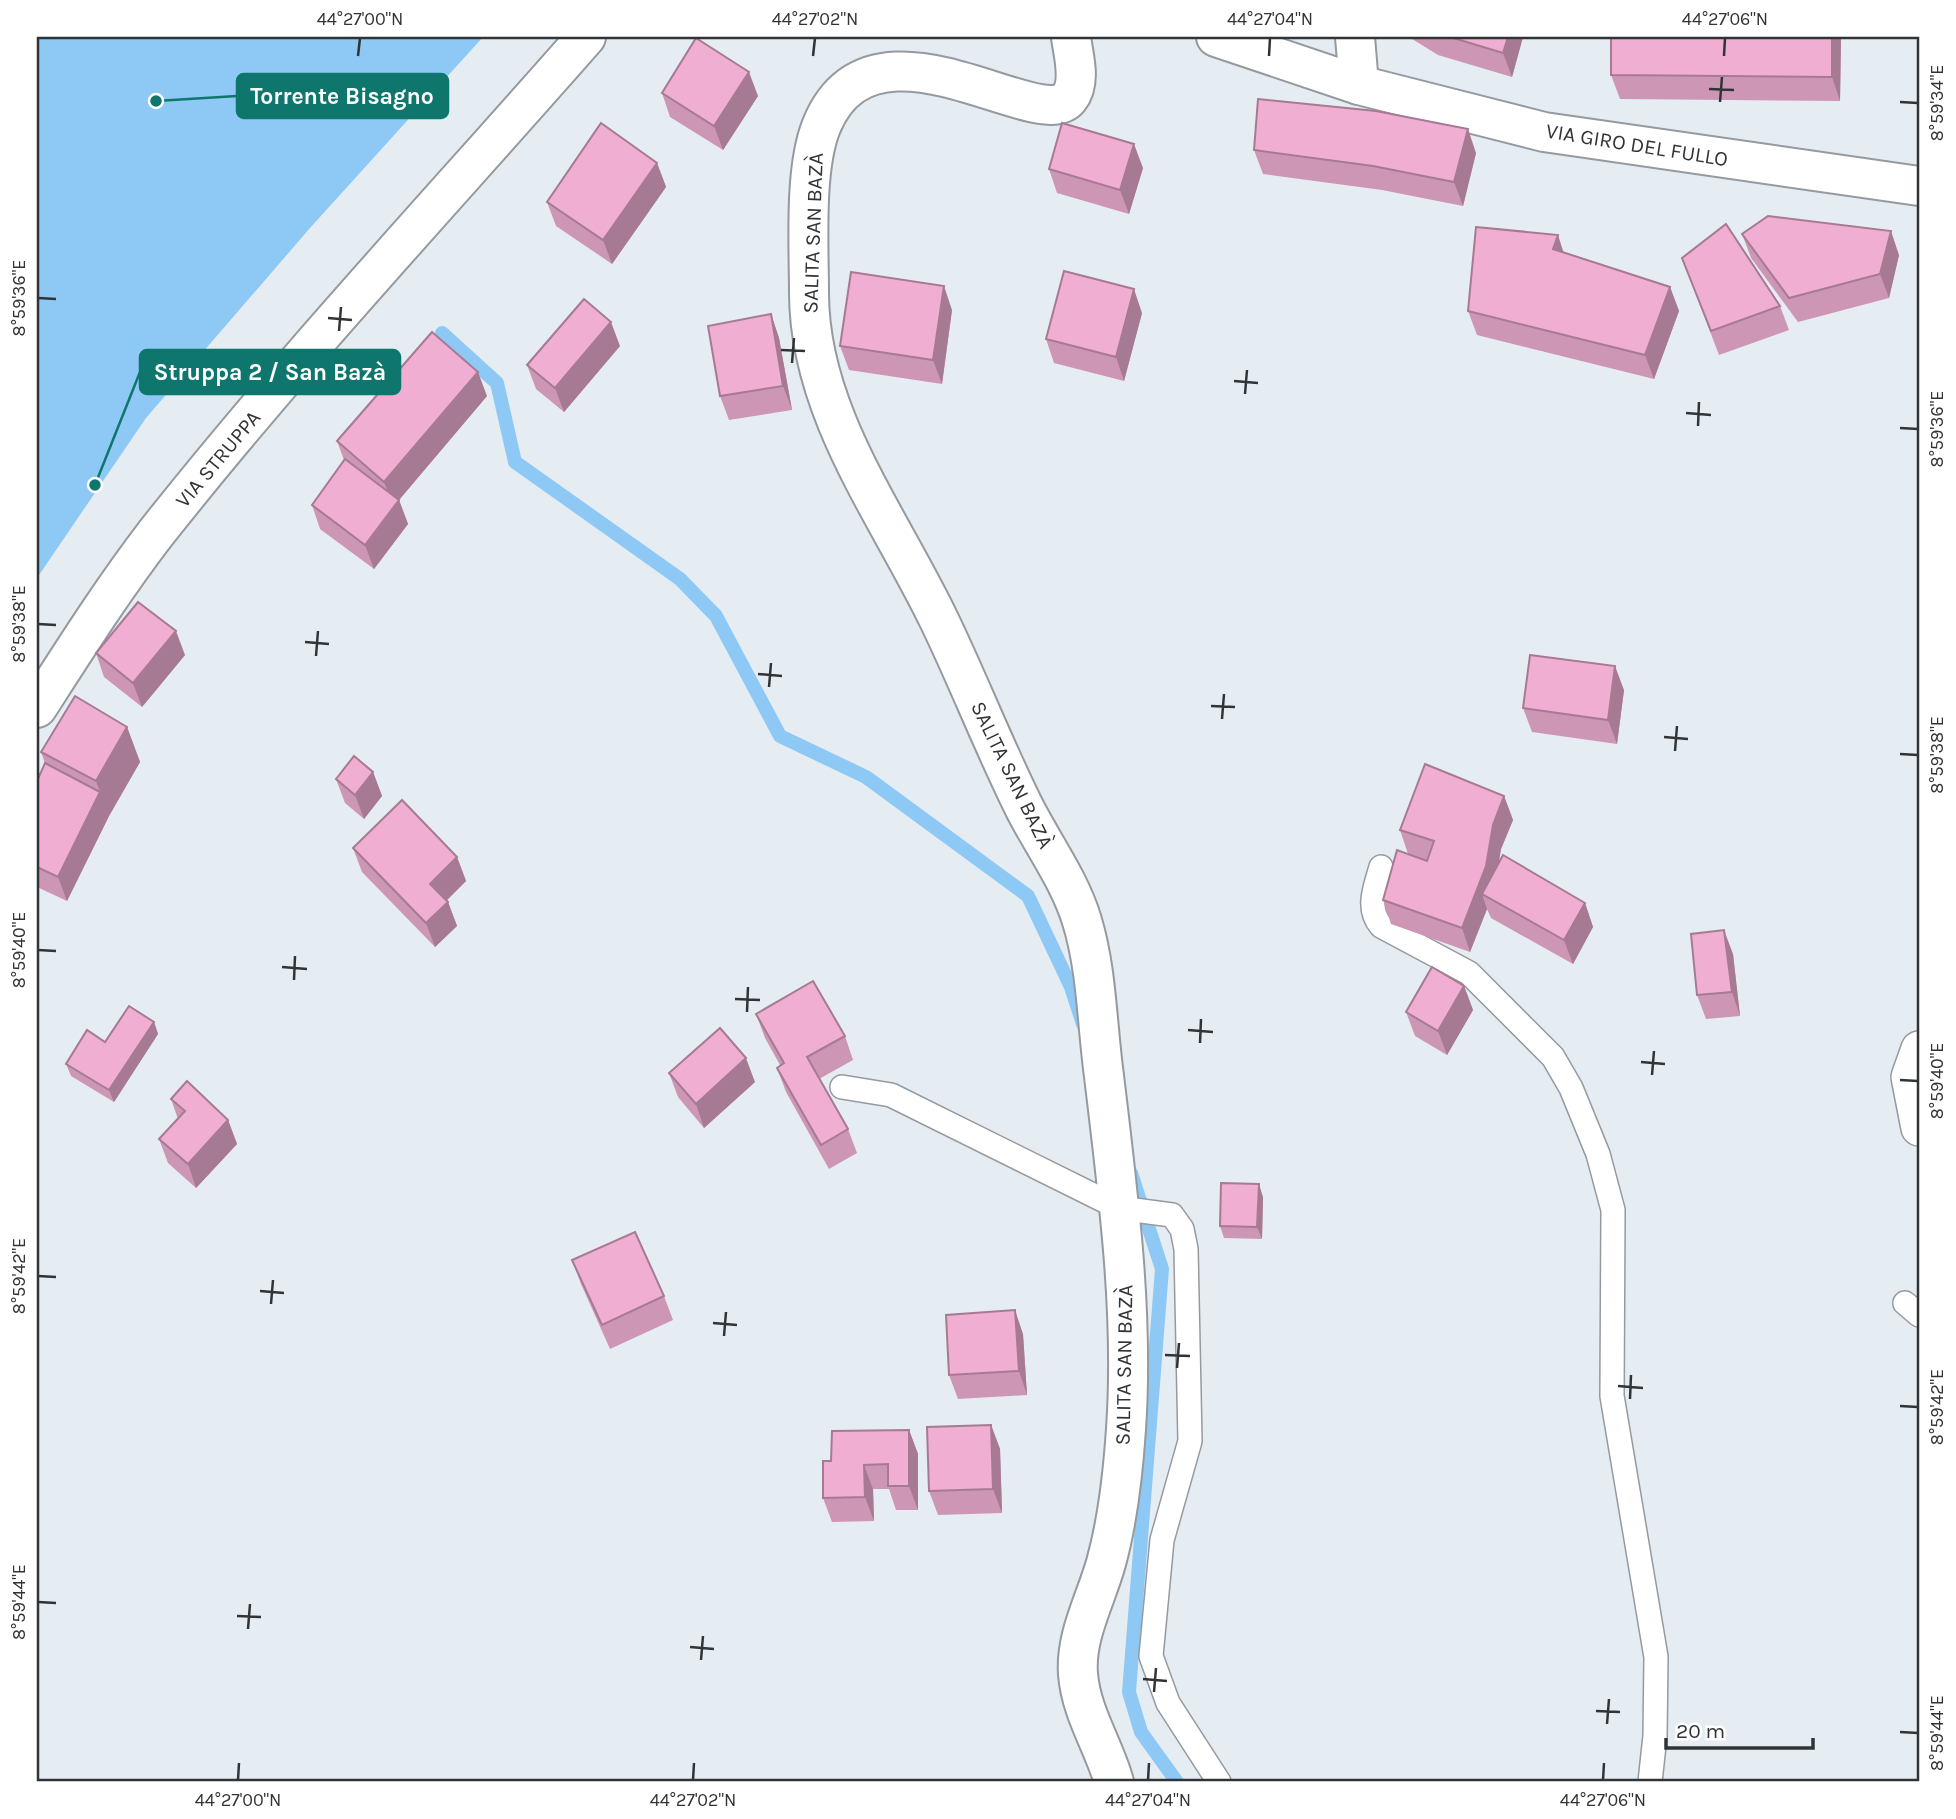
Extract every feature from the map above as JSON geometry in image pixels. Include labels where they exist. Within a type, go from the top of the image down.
[{"type":"street","name":"VIA STRUPPA","points":[[37,708],[93,621],[173,513],[244,426],[586,37]]},
{"type":"street","name":"SALITA SAN BAZÀ","points":[[1071,37],[1075,87],[1069,99],[1060,105],[1033,104],[984,85],[924,69],[872,75],[848,88],[832,105],[820,129],[813,160],[810,333],[821,377],[853,454],[937,616],[1025,808],[1082,920],[1090,958],[1129,1314],[1126,1427],[1119,1504],[1107,1562],[1079,1648],[1078,1672],[1085,1708],[1114,1782]]},
{"type":"street","name":"VIA GIRO DEL FULLO","points":[[1216,37],[1359,85],[1544,132],[1919,186]]},
{"type":"street","points":[[1355,37],[1359,85]]},
{"type":"street","points":[[1919,1049],[1909,1077],[1919,1128]]},
{"type":"lane","points":[[1381,867],[1373,900],[1373,916],[1381,926],[1469,973],[1553,1057],[1571,1088],[1598,1154],[1613,1210],[1612,1396],[1656,1657],[1655,1736],[1650,1782]]},
{"type":"lane","points":[[842,1087],[891,1095],[1119,1208],[1172,1215],[1182,1229],[1186,1249],[1190,1441],[1162,1540],[1151,1656],[1168,1703],[1219,1782]]},
{"type":"water","points":[[37,37],[483,37],[310,228],[146,418],[37,578]]},
{"type":"building","points":[[1450,37],[1508,37],[1503,53]]},
{"type":"building","points":[[1611,37],[1832,37],[1832,77],[1611,75]]},
{"type":"building","points":[[696,38],[749,72],[714,126],[662,93]]},
{"type":"building","points":[[1258,99],[1376,111],[1468,129],[1454,182],[1373,166],[1254,150]]},
{"type":"building","points":[[601,123],[657,163],[603,240],[547,202]]},
{"type":"building","points":[[1062,123],[1134,144],[1120,190],[1049,169]]},
{"type":"building","points":[[1768,216],[1891,231],[1880,274],[1789,298],[1742,234]]},
{"type":"building","points":[[1726,224],[1780,306],[1711,331],[1682,258]]},
{"type":"building","points":[[1476,227],[1558,235],[1553,249],[1670,287],[1645,355],[1468,311]]},
{"type":"building","points":[[1064,271],[1134,289],[1116,357],[1046,339]]},
{"type":"building","points":[[851,272],[944,286],[933,360],[840,346]]},
{"type":"building","points":[[584,299],[611,322],[555,388],[527,365]]},
{"type":"building","points":[[771,314],[783,386],[720,396],[708,326]]},
{"type":"building","points":[[432,332],[478,372],[384,482],[337,441]]},
{"type":"building","points":[[345,459],[399,500],[365,545],[312,505]]},
{"type":"building","points":[[138,602],[176,631],[133,683],[96,653]]},
{"type":"building","points":[[1530,655],[1615,666],[1608,720],[1523,708]]},
{"type":"building","points":[[75,696],[127,727],[96,781],[41,752]]},
{"type":"building","points":[[354,756],[373,772],[355,795],[336,779]]},
{"type":"building","points":[[45,763],[100,792],[58,877],[37,867],[37,781]]},
{"type":"building","points":[[1425,764],[1504,796],[1493,825],[1486,866],[1462,928],[1383,900],[1397,850],[1427,861],[1434,841],[1400,830]]},
{"type":"building","points":[[402,800],[457,857],[430,884],[448,902],[426,923],[353,848]]},
{"type":"building","points":[[1503,855],[1585,903],[1564,940],[1482,894]]},
{"type":"building","points":[[1724,930],[1732,992],[1697,995],[1691,934]]},
{"type":"building","points":[[1432,967],[1464,986],[1438,1031],[1406,1012]]},
{"type":"building","points":[[813,981],[845,1036],[807,1057],[848,1129],[821,1145],[777,1068],[784,1063],[756,1014]]},
{"type":"building","points":[[129,1006],[154,1022],[109,1090],[66,1064],[87,1030],[105,1042]]},
{"type":"building","points":[[720,1028],[746,1058],[696,1104],[669,1073]]},
{"type":"building","points":[[187,1081],[228,1120],[188,1164],[159,1139],[185,1111],[171,1099]]},
{"type":"building","points":[[1221,1183],[1259,1184],[1257,1227],[1220,1226]]},
{"type":"building","points":[[635,1232],[664,1296],[602,1325],[572,1260]]},
{"type":"building","points":[[1015,1310],[1019,1371],[949,1375],[946,1315]]},
{"type":"building","points":[[991,1425],[993,1489],[929,1491],[927,1427]]},
{"type":"building","points":[[909,1430],[909,1486],[888,1486],[888,1464],[864,1465],[865,1497],[823,1498],[823,1461],[831,1461],[832,1431]]},
{"type":"waterway","points":[[442,333],[497,383],[515,462],[680,579],[716,616],[780,736],[866,777],[1028,896],[1071,987],[1083,1024]]},
{"type":"waterway","points":[[1131,1173],[1162,1269],[1129,1692],[1141,1732],[1177,1782]]},
{"type":"place","name":"Torrente Bisagno","points":[[156,101]]},
{"type":"place","name":"Struppa 2 / San Bazà","points":[[95,485]]}]
